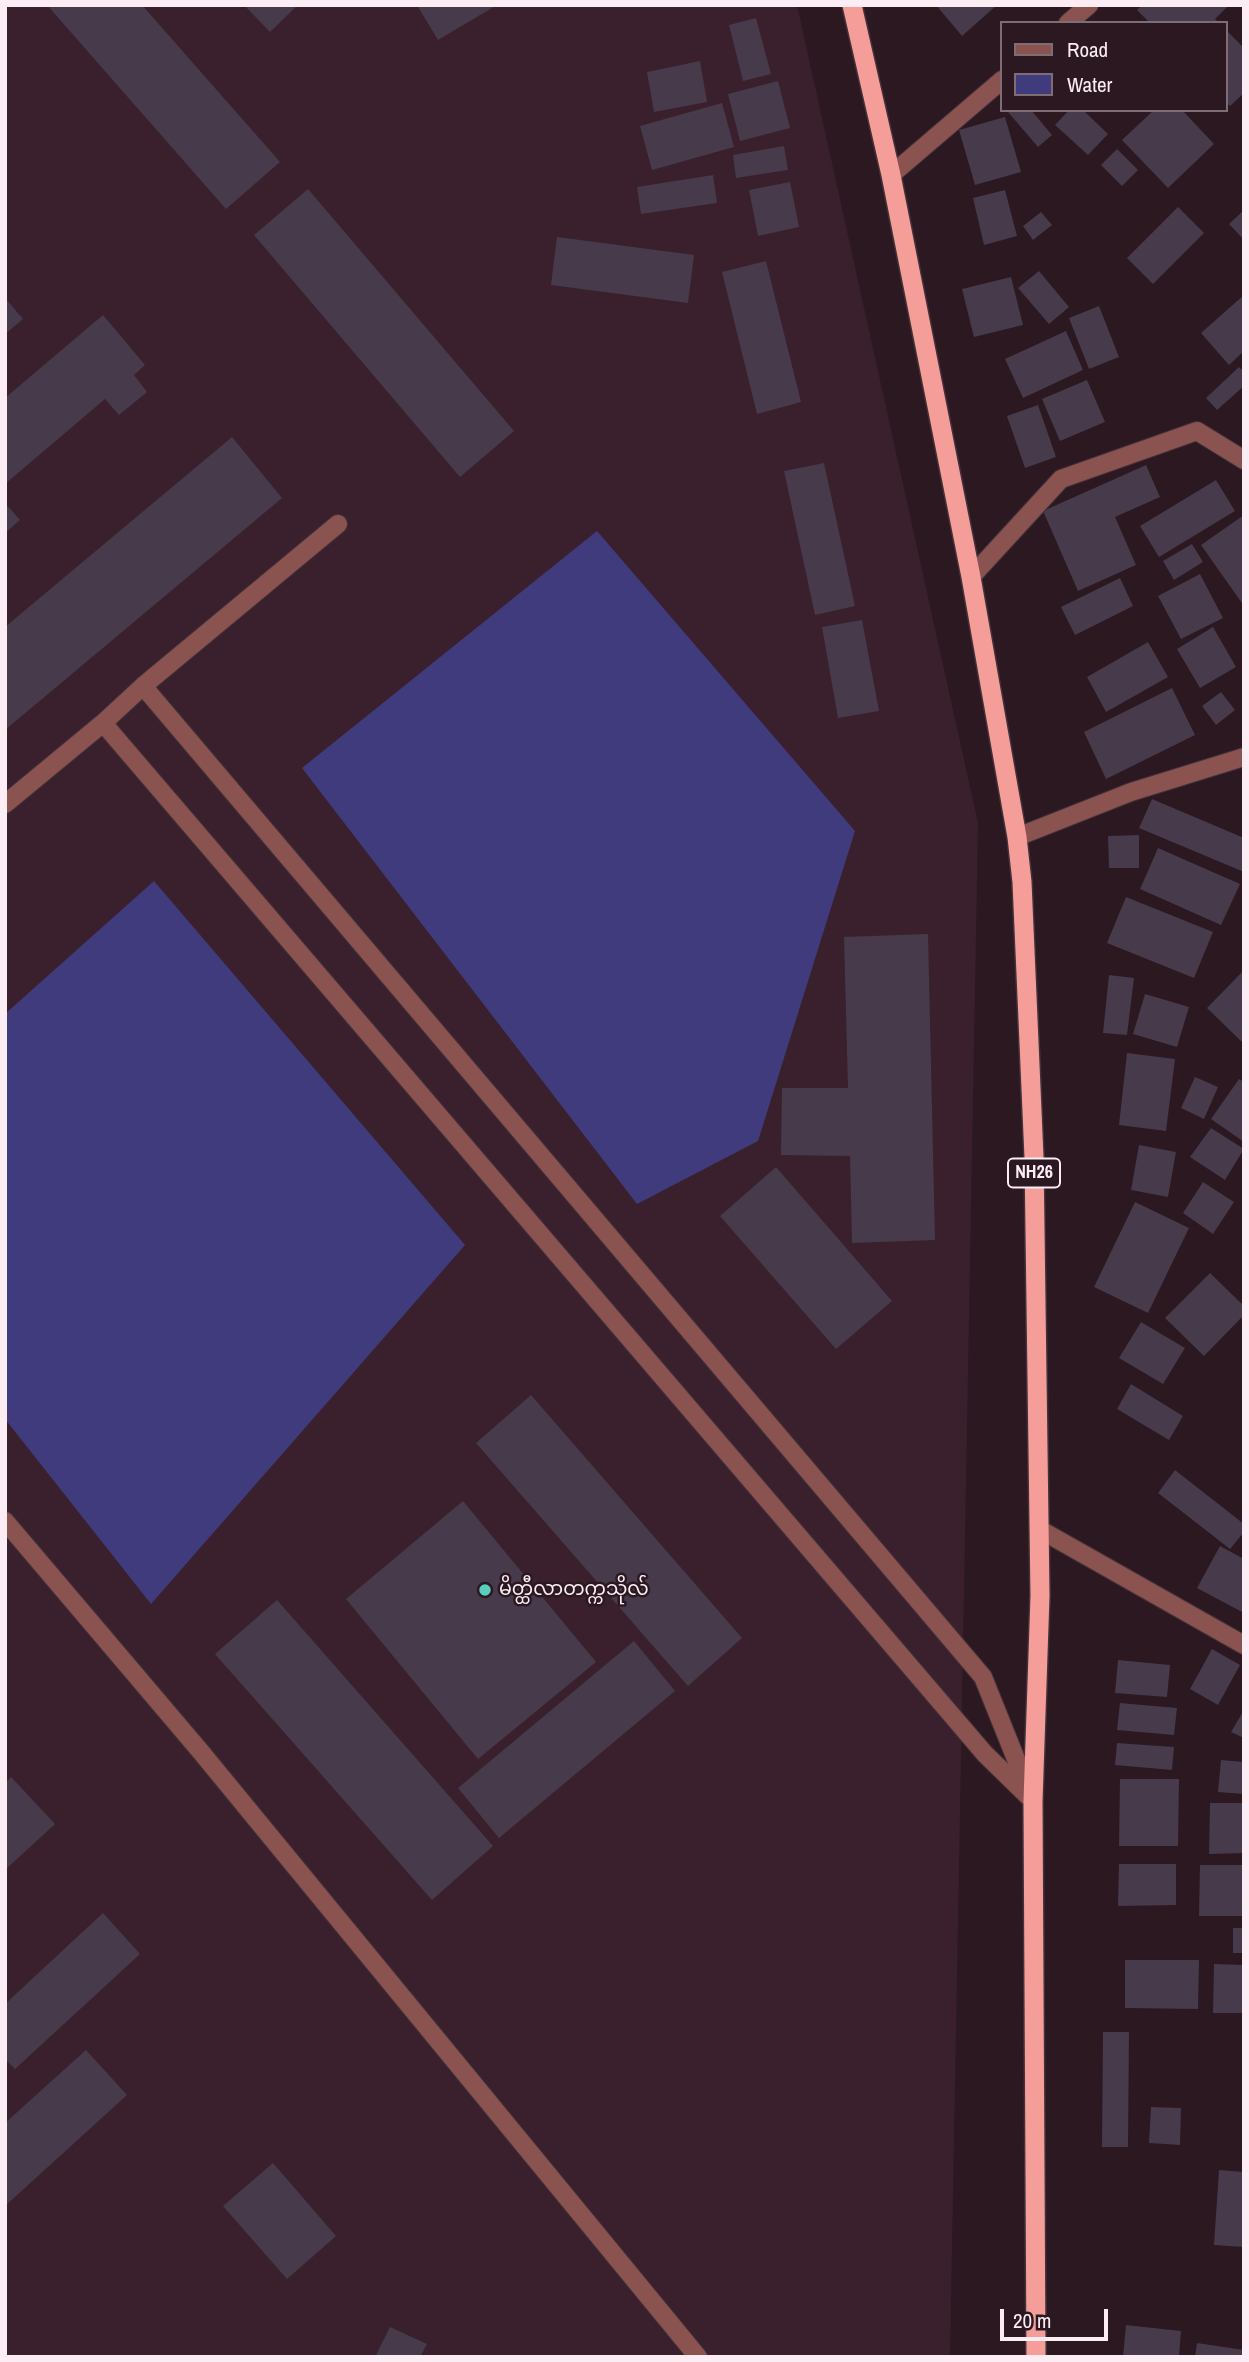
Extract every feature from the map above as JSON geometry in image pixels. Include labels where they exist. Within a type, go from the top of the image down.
[{"type":"highway","name":"NH26","points":[[852,5],[891,175],[971,577],[1017,837],[1025,921],[1027,1037],[1034,1157],[1040,1596],[1033,1801],[1036,2357]]},
{"type":"street","points":[[1071,21],[1089,5]]},
{"type":"street","points":[[891,175],[1000,82]]},
{"type":"street","points":[[971,577],[1062,478],[1197,431],[1244,460]]},
{"type":"street","points":[[5,804],[338,524]]},
{"type":"street","points":[[143,686],[983,1677],[1033,1801]]},
{"type":"street","points":[[103,723],[985,1754],[1033,1801]]},
{"type":"street","points":[[1017,837],[1131,792],[1244,757]]},
{"type":"street","points":[[5,1521],[201,1752],[698,2357]]},
{"type":"street","points":[[1039,1529],[1244,1645]]},
{"type":"shaded area","name":"မိတ္ထီလာတက္ကသိုလ်","points":[[5,5],[797,5],[978,823],[950,2357],[5,2357]]},
{"type":"water","points":[[597,531],[855,831],[758,1141],[637,1204],[302,768]]},
{"type":"water","points":[[154,881],[465,1245],[151,1604],[5,1419],[5,1014]]},
{"type":"building","points":[[47,5],[142,5],[280,162],[226,209]]},
{"type":"building","points":[[247,5],[298,5],[270,32]]},
{"type":"building","points":[[417,5],[497,5],[438,40]]},
{"type":"building","points":[[936,5],[997,5],[962,36]]},
{"type":"building","points":[[1142,5],[1229,5],[1215,19],[1217,21],[1148,21],[1137,10]]},
{"type":"building","points":[[756,18],[771,74],[743,81],[729,25]]},
{"type":"building","points":[[1228,32],[1244,48],[1244,93],[1230,106]]},
{"type":"building","points":[[700,61],[707,102],[654,112],[647,72]]},
{"type":"building","points":[[778,81],[790,128],[740,141],[728,94]]},
{"type":"building","points":[[722,103],[734,147],[652,170],[640,126]]},
{"type":"building","points":[[1008,112],[1033,112],[1052,135],[1038,147]]},
{"type":"building","points":[[1067,112],[1085,112],[1108,134],[1088,155],[1055,125]]},
{"type":"building","points":[[1152,112],[1184,112],[1214,144],[1168,188],[1122,140]]},
{"type":"building","points":[[1005,117],[1021,172],[975,185],[959,130]]},
{"type":"building","points":[[784,146],[788,170],[736,178],[733,155]]},
{"type":"building","points":[[1117,149],[1138,170],[1122,186],[1101,165]]},
{"type":"building","points":[[713,175],[717,203],[641,214],[637,187]]},
{"type":"building","points":[[790,182],[799,227],[758,236],[749,190]]},
{"type":"building","points":[[308,189],[514,431],[460,477],[254,235]]},
{"type":"building","points":[[1005,190],[1017,236],[984,245],[973,198]]},
{"type":"building","points":[[1178,207],[1204,233],[1153,284],[1127,258]]},
{"type":"building","points":[[1244,210],[1244,240],[1229,224]]},
{"type":"building","points":[[1041,212],[1052,225],[1033,240],[1023,226]]},
{"type":"building","points":[[557,237],[694,255],[688,303],[551,285]]},
{"type":"building","points":[[766,261],[801,402],[757,414],[722,272]]},
{"type":"building","points":[[1039,271],[1069,307],[1049,324],[1018,288]]},
{"type":"building","points":[[1011,277],[1023,325],[974,337],[962,289]]},
{"type":"building","points":[[1244,295],[1244,351],[1229,365],[1201,333]]},
{"type":"building","points":[[5,298],[23,319],[5,334]]},
{"type":"building","points":[[1099,306],[1119,357],[1089,369],[1069,318]]},
{"type":"building","points":[[103,315],[145,365],[134,375],[147,392],[119,415],[105,399],[5,484],[5,398]]},
{"type":"building","points":[[1066,331],[1083,370],[1023,398],[1005,359]]},
{"type":"building","points":[[1239,367],[1244,372],[1244,386],[1217,410],[1206,398]]},
{"type":"building","points":[[1087,380],[1105,422],[1060,441],[1042,399]]},
{"type":"building","points":[[1038,405],[1056,457],[1025,468],[1007,416]]},
{"type":"building","points":[[232,437],[282,498],[5,730],[5,627]]},
{"type":"building","points":[[824,463],[855,606],[815,615],[784,471]]},
{"type":"building","points":[[1146,465],[1160,497],[1115,517],[1136,565],[1078,591],[1043,511]]},
{"type":"building","points":[[1216,480],[1235,511],[1159,557],[1140,526]]},
{"type":"building","points":[[5,503],[20,520],[5,533]]},
{"type":"building","points":[[1244,515],[1244,606],[1201,545]]},
{"type":"building","points":[[1192,544],[1203,562],[1174,580],[1163,561]]},
{"type":"building","points":[[1200,574],[1223,618],[1181,639],[1158,596]]},
{"type":"building","points":[[1120,578],[1133,606],[1075,635],[1061,607]]},
{"type":"building","points":[[862,620],[879,711],[838,718],[822,627]]},
{"type":"building","points":[[1213,627],[1236,667],[1200,688],[1177,649]]},
{"type":"building","points":[[1148,642],[1168,677],[1106,712],[1087,677]]},
{"type":"building","points":[[1172,688],[1195,735],[1106,779],[1084,732]]},
{"type":"building","points":[[1221,692],[1235,710],[1216,725],[1202,706]]},
{"type":"building","points":[[1152,799],[1244,838],[1244,872],[1139,828]]},
{"type":"building","points":[[1139,835],[1139,868],[1109,868],[1108,836]]},
{"type":"building","points":[[1158,848],[1240,884],[1221,925],[1140,889]]},
{"type":"building","points":[[1126,897],[1213,932],[1194,978],[1107,943]]},
{"type":"building","points":[[928,934],[935,1240],[852,1243],[850,1156],[781,1155],[782,1088],[848,1088],[844,937]]},
{"type":"building","points":[[1244,970],[1244,1044],[1207,1008]]},
{"type":"building","points":[[1109,975],[1134,978],[1127,1035],[1103,1033]]},
{"type":"building","points":[[1145,994],[1189,1007],[1177,1047],[1133,1034]]},
{"type":"building","points":[[1127,1053],[1175,1059],[1166,1131],[1119,1125]]},
{"type":"building","points":[[1195,1077],[1218,1087],[1204,1119],[1181,1108]]},
{"type":"building","points":[[1239,1079],[1244,1082],[1244,1142],[1211,1119]]},
{"type":"building","points":[[1211,1128],[1244,1149],[1225,1180],[1190,1157]]},
{"type":"building","points":[[1139,1145],[1176,1152],[1168,1197],[1131,1190]]},
{"type":"building","points":[[776,1167],[892,1301],[836,1349],[720,1216]]},
{"type":"building","points":[[1203,1182],[1234,1202],[1213,1234],[1183,1213]]},
{"type":"building","points":[[1135,1202],[1189,1228],[1148,1313],[1094,1287]]},
{"type":"building","points":[[1210,1273],[1244,1306],[1244,1315],[1204,1356],[1165,1318]]},
{"type":"building","points":[[1141,1322],[1185,1348],[1163,1384],[1119,1358]]},
{"type":"building","points":[[1131,1384],[1183,1416],[1169,1440],[1117,1409]]},
{"type":"building","points":[[531,1395],[742,1638],[688,1686],[476,1443]]},
{"type":"building","points":[[1175,1470],[1244,1524],[1244,1532],[1230,1549],[1158,1493]]},
{"type":"building","points":[[463,1501],[596,1662],[478,1759],[346,1599]]},
{"type":"building","points":[[1220,1546],[1244,1559],[1244,1613],[1197,1588]]},
{"type":"building","points":[[277,1600],[493,1846],[432,1900],[215,1654]]},
{"type":"building","points":[[634,1641],[675,1691],[499,1838],[458,1788]]},
{"type":"building","points":[[1212,1649],[1240,1665],[1218,1705],[1190,1689]]},
{"type":"building","points":[[1118,1660],[1170,1665],[1167,1697],[1115,1693]]},
{"type":"building","points":[[1120,1703],[1177,1708],[1174,1735],[1117,1730]]},
{"type":"building","points":[[1244,1710],[1244,1738],[1231,1732]]},
{"type":"building","points":[[1117,1743],[1174,1747],[1172,1770],[1115,1765]]},
{"type":"building","points":[[1221,1760],[1244,1762],[1244,1794],[1218,1792]]},
{"type":"building","points":[[11,1777],[55,1824],[5,1870],[5,1783]]},
{"type":"building","points":[[1120,1779],[1179,1779],[1178,1846],[1119,1846]]},
{"type":"building","points":[[1210,1803],[1244,1803],[1244,1853],[1209,1854]]},
{"type":"building","points":[[1119,1864],[1176,1864],[1176,1905],[1118,1906]]},
{"type":"building","points":[[1200,1865],[1244,1865],[1244,1916],[1199,1916]]},
{"type":"building","points":[[103,1913],[140,1954],[15,2069],[5,2059],[5,2004]]},
{"type":"building","points":[[1233,1928],[1244,1928],[1244,1953],[1233,1953]]},
{"type":"building","points":[[1125,1960],[1199,1960],[1198,2009],[1125,2008]]},
{"type":"building","points":[[1214,1964],[1244,1965],[1244,2013],[1213,2013]]},
{"type":"building","points":[[1103,2032],[1129,2032],[1128,2147],[1102,2147]]},
{"type":"building","points":[[86,2050],[127,2095],[5,2206],[5,2123]]},
{"type":"building","points":[[1151,2107],[1181,2108],[1180,2145],[1149,2143]]},
{"type":"building","points":[[273,2163],[336,2236],[287,2279],[223,2206]]},
{"type":"building","points":[[1219,2170],[1244,2172],[1244,2247],[1214,2245]]},
{"type":"building","points":[[1126,2325],[1181,2331],[1179,2357],[1123,2357]]},
{"type":"building","points":[[390,2327],[427,2344],[420,2357],[375,2357]]},
{"type":"building","points":[[1197,2343],[1244,2350],[1244,2357],[1195,2357]]},
{"type":"place","name":"မိတ္ထီလာတက္ကသိုလ်","points":[[485,1590]]}]
